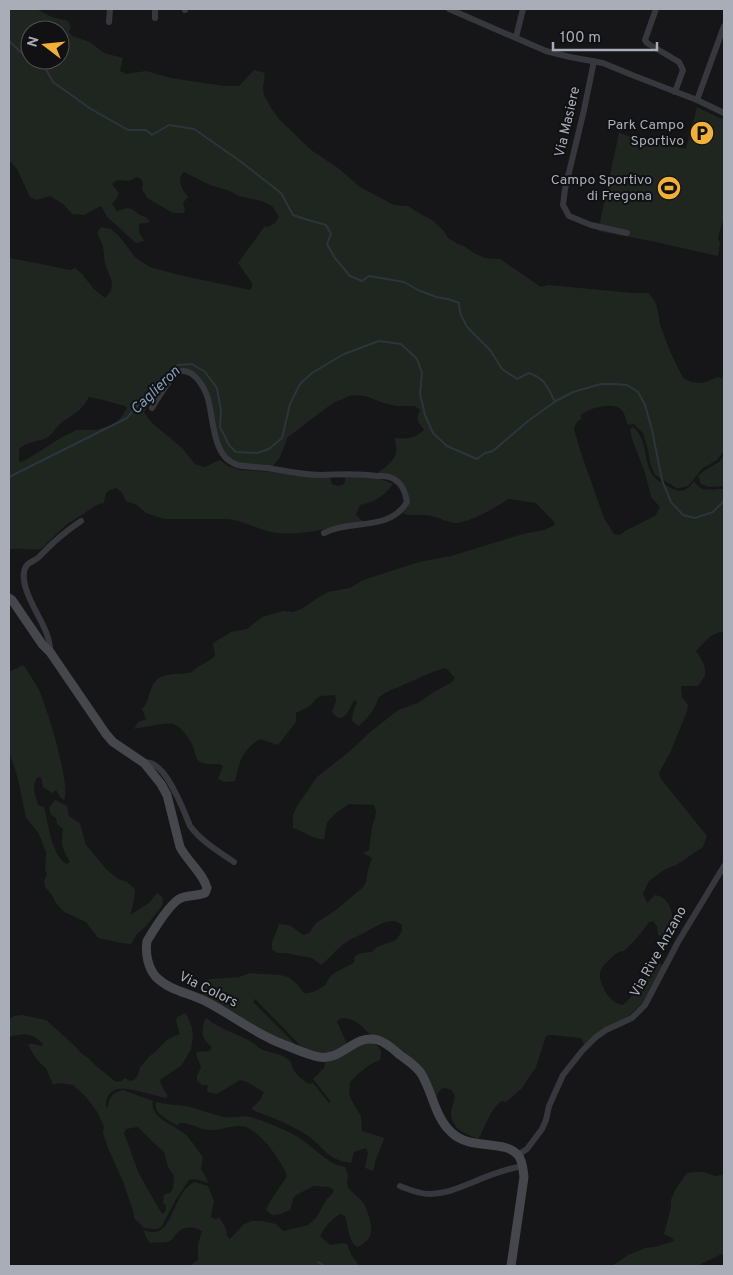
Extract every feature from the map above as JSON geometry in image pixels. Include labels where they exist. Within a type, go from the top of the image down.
[{"type":"street","points":[[109,22],[110,9]]},
{"type":"street","points":[[155,9],[155,18]]},
{"type":"street","points":[[449,9],[558,55],[613,66],[724,113]]},
{"type":"street","points":[[516,38],[523,9]]},
{"type":"street","points":[[656,9],[645,40],[647,44],[679,62],[683,70],[676,92]]},
{"type":"street","points":[[697,100],[724,26]]},
{"type":"street","name":"Via Masiere","points":[[594,61],[562,205],[569,216],[591,225],[627,233]]},
{"type":"street","points":[[152,408],[173,376],[177,372],[185,371],[194,375],[205,389],[217,440],[222,453],[228,461],[238,465],[298,474],[371,474],[391,478],[403,486],[407,502],[403,509],[390,519],[371,524],[331,529],[324,532]]},
{"type":"street","points":[[50,652],[44,627],[24,585],[24,573],[28,565],[39,558],[61,535],[80,520]]},
{"type":"street","name":"Via Colors","points":[[10,599],[42,644],[50,652],[106,734],[113,742],[144,763],[161,784],[167,795],[180,848],[206,882],[207,888],[205,893],[176,900],[147,941],[146,947],[149,962],[156,976],[170,988],[206,1001],[268,1038],[307,1054],[329,1058],[369,1038],[379,1040],[412,1063],[422,1074],[442,1122],[454,1135],[472,1144],[505,1148],[518,1156]]},
{"type":"street","points":[[144,763],[153,763],[163,774],[174,789],[194,831],[213,848],[234,862]]},
{"type":"street","name":"Via Rive Anzano","points":[[518,1156],[527,1149],[542,1129],[549,1106],[563,1075],[582,1051],[596,1037],[606,1030],[632,1018],[645,1005],[676,946],[724,866]]},
{"type":"street","points":[[511,1266],[524,1177],[523,1166],[518,1156]]},
{"type":"street","points":[[400,1186],[428,1194],[444,1193],[510,1168],[523,1166]]},
{"type":"shaded area","points":[[9,9],[36,9],[52,17],[64,20],[20,20],[20,70],[70,70],[70,33],[72,36],[90,42],[104,53],[123,58],[120,71],[126,74],[146,71],[171,78],[224,86],[239,86],[254,70],[265,73],[264,95],[279,119],[311,150],[338,168],[360,187],[394,205],[408,206],[432,220],[444,231],[448,238],[485,258],[500,259],[541,287],[548,285],[648,293],[657,307],[660,324],[669,349],[683,378],[691,382],[703,383],[718,377],[724,379],[724,451],[717,460],[703,468],[688,486],[677,488],[655,475],[650,463],[643,433],[634,424],[628,425],[622,410],[618,407],[607,406],[589,410],[580,416],[582,418],[576,423],[574,429],[604,518],[614,534],[620,535],[655,516],[660,507],[651,497],[645,473],[632,439],[630,429],[633,427],[641,438],[649,468],[657,480],[680,491],[687,488],[694,481],[700,488],[724,489],[724,632],[712,635],[696,651],[704,665],[705,675],[698,686],[681,686],[682,697],[688,705],[687,711],[671,751],[659,773],[661,779],[707,836],[703,847],[649,881],[643,894],[647,903],[655,895],[666,900],[671,910],[673,923],[671,935],[665,938],[658,935],[657,927],[653,921],[649,922],[632,943],[612,957],[602,968],[600,978],[607,994],[615,1002],[623,1005],[635,993],[657,963],[663,965],[643,1002],[630,1015],[585,1046],[581,1038],[546,1036],[536,1067],[522,1088],[506,1102],[502,1101],[498,1104],[478,1139],[457,1128],[455,1125],[451,1113],[454,1095],[451,1090],[443,1088],[436,1097],[428,1082],[353,1020],[339,1019],[337,1022],[347,1044],[327,1055],[302,1049],[255,999],[253,1002],[294,1043],[294,1046],[267,1034],[201,996],[203,984],[206,980],[239,977],[250,973],[288,977],[304,993],[313,992],[324,986],[333,974],[354,963],[355,956],[372,952],[377,947],[396,940],[402,931],[402,925],[392,921],[350,940],[321,965],[312,958],[278,953],[272,950],[273,940],[279,924],[291,926],[304,935],[309,933],[316,923],[336,910],[363,887],[372,858],[363,853],[369,850],[376,811],[374,805],[349,804],[336,813],[327,823],[324,839],[312,837],[293,828],[293,815],[317,777],[369,733],[398,710],[418,703],[452,682],[455,678],[446,668],[387,692],[379,697],[371,713],[358,726],[352,721],[357,702],[354,700],[345,715],[339,718],[332,712],[336,701],[335,695],[321,696],[310,706],[296,713],[296,722],[278,745],[260,739],[254,743],[242,757],[235,781],[224,782],[218,779],[223,766],[200,762],[196,757],[192,744],[176,725],[165,724],[134,729],[138,722],[146,719],[142,709],[155,682],[159,678],[192,672],[215,656],[213,643],[231,632],[247,629],[262,617],[283,611],[293,612],[328,592],[350,588],[363,580],[419,562],[451,556],[523,534],[544,530],[555,523],[536,503],[508,499],[483,514],[455,523],[429,515],[404,514],[403,496],[399,486],[391,480],[376,474],[390,463],[395,455],[396,445],[394,438],[410,438],[424,430],[418,420],[420,410],[415,406],[396,406],[365,396],[352,395],[333,403],[288,437],[279,459],[272,467],[229,464],[220,454],[210,411],[201,388],[189,375],[173,372],[144,412],[150,421],[183,449],[195,464],[204,467],[220,460],[228,466],[240,470],[278,472],[303,477],[330,477],[332,484],[338,486],[343,485],[345,476],[376,478],[393,484],[378,498],[360,505],[356,515],[369,524],[284,533],[271,532],[228,519],[164,519],[146,513],[137,505],[126,501],[117,488],[107,493],[104,503],[97,505],[66,525],[41,549],[9,550],[9,258],[70,270],[75,268],[105,298],[111,291],[112,282],[105,264],[103,246],[97,232],[101,227],[111,229],[136,258],[150,267],[250,290],[252,283],[238,263],[265,226],[268,227],[275,223],[279,217],[272,206],[262,201],[239,196],[210,185],[184,172],[180,181],[188,197],[183,203],[184,213],[173,213],[147,198],[142,189],[143,183],[137,177],[129,181],[117,180],[112,184],[119,193],[112,204],[117,211],[127,208],[132,209],[146,217],[150,222],[139,224],[139,232],[144,241],[136,243],[107,217],[101,206],[84,215],[72,214],[63,204],[50,196],[36,200],[30,197],[17,169],[9,160]],"holes":[[[89,397],[127,408],[115,424],[96,430],[77,430],[24,461],[19,462],[19,449],[49,436],[61,423],[80,409]]]},
{"type":"shaded area","points":[[697,107],[724,120],[724,216],[718,238],[720,243],[718,256],[598,231],[619,133],[686,149]]},
{"type":"shaded area","points":[[724,455],[724,486],[709,487],[701,484],[698,476],[719,462]]},
{"type":"shaded area","points":[[22,665],[39,690],[61,763],[65,791],[64,800],[56,790],[52,793],[43,787],[41,777],[38,777],[34,784],[38,805],[44,807],[51,839],[58,855],[67,864],[70,862],[63,847],[63,829],[57,824],[56,818],[51,815],[49,808],[55,800],[67,806],[69,816],[80,823],[86,845],[107,870],[118,879],[127,882],[135,890],[130,915],[149,903],[157,893],[163,899],[162,906],[137,934],[131,944],[98,938],[86,922],[64,912],[45,887],[44,881],[47,874],[45,869],[46,852],[38,832],[26,818],[18,779],[9,751],[9,672]]},
{"type":"shaded area","points":[[186,1013],[192,1028],[193,1038],[191,1049],[182,1065],[161,1079],[160,1082],[167,1098],[129,1089],[120,1089],[112,1091],[108,1097],[106,1108],[112,1096],[123,1090],[153,1101],[153,1107],[159,1117],[182,1131],[203,1157],[201,1169],[209,1183],[195,1179],[189,1180],[176,1199],[162,1226],[158,1229],[144,1228],[134,1218],[123,1181],[108,1148],[103,1133],[104,1127],[98,1113],[86,1097],[73,1085],[58,1083],[53,1085],[46,1068],[33,1054],[28,1044],[42,1046],[43,1044],[28,1034],[9,1037],[9,1019],[22,1015],[46,1020],[116,1082],[125,1078],[130,1081],[134,1080],[138,1075],[140,1067],[150,1056],[168,1039],[180,1034],[176,1021],[177,1017]],"holes":[[[138,1127],[164,1152],[168,1167],[174,1176],[171,1192],[164,1195],[163,1203],[166,1206],[165,1212],[162,1214],[139,1174],[124,1133],[126,1129]]]},
{"type":"shaded area","points":[[206,1018],[216,1025],[252,1042],[261,1049],[288,1059],[298,1076],[307,1083],[313,1083],[329,1103],[331,1102],[313,1079],[324,1068],[326,1061],[359,1043],[373,1042],[380,1050],[380,1060],[368,1066],[350,1082],[349,1094],[361,1116],[362,1131],[384,1138],[373,1171],[365,1168],[368,1153],[366,1148],[354,1152],[351,1163],[342,1161],[329,1155],[309,1136],[252,1109],[264,1092],[247,1082],[240,1080],[217,1094],[208,1092],[208,1085],[202,1085],[197,1081],[201,1067],[196,1052],[209,1051],[212,1048],[203,1034]]},
{"type":"shaded area","points":[[156,1102],[187,1106],[223,1117],[246,1116],[260,1120],[298,1137],[326,1159],[345,1167],[348,1176],[348,1188],[362,1201],[367,1210],[371,1234],[363,1244],[358,1247],[354,1245],[349,1235],[345,1216],[340,1214],[328,1224],[320,1236],[330,1245],[347,1244],[352,1256],[360,1266],[189,1266],[198,1260],[198,1244],[202,1231],[192,1228],[181,1229],[169,1242],[150,1243],[143,1230],[155,1232],[164,1227],[183,1192],[195,1182],[208,1186],[214,1201],[211,1217],[215,1219],[220,1218],[230,1239],[244,1224],[252,1221],[276,1224],[283,1231],[308,1225],[316,1218],[334,1190],[329,1187],[314,1186],[296,1195],[290,1210],[272,1215],[266,1210],[287,1176],[275,1154],[262,1139],[248,1128],[242,1126],[208,1130],[182,1123],[178,1123],[178,1126],[159,1113]]},
{"type":"shaded area","points":[[704,1172],[715,1176],[724,1175],[724,1253],[697,1266],[612,1266],[628,1255],[645,1248],[674,1241],[664,1234],[671,1200],[675,1190],[687,1173]]},
{"type":"waterway","points":[[9,41],[20,51]]},
{"type":"waterway","points":[[46,70],[53,82],[91,109],[128,130],[146,130],[152,135],[169,125],[194,129],[281,193],[293,215],[326,225],[331,234],[327,244],[335,258],[350,276],[362,281],[369,276],[404,282],[436,297],[459,303],[460,313],[467,327],[490,350],[502,369],[517,379],[529,373],[538,377],[547,387],[554,400],[556,401],[573,392],[601,384],[627,385],[638,392],[645,405],[662,480],[671,502],[683,515],[695,518],[713,512],[724,501]]},
{"type":"waterway","name":"Caglieron","points":[[9,477],[127,418],[142,400],[178,365],[192,364],[205,372],[217,388],[221,411],[220,427],[229,445],[236,452],[257,453],[269,449],[282,438],[290,404],[300,384],[312,373],[344,354],[379,341],[401,344],[417,359],[422,373],[420,394],[425,415],[433,433],[447,446],[477,459],[485,453],[493,451],[528,421],[556,401]]},
{"type":"waterway","points":[[318,1262],[325,1266]]},
{"type":"place","name":"Park Campo Sportivo","points":[[702,133]]},
{"type":"place","name":"Campo Sportivo di Fregona","points":[[669,188]]}]
